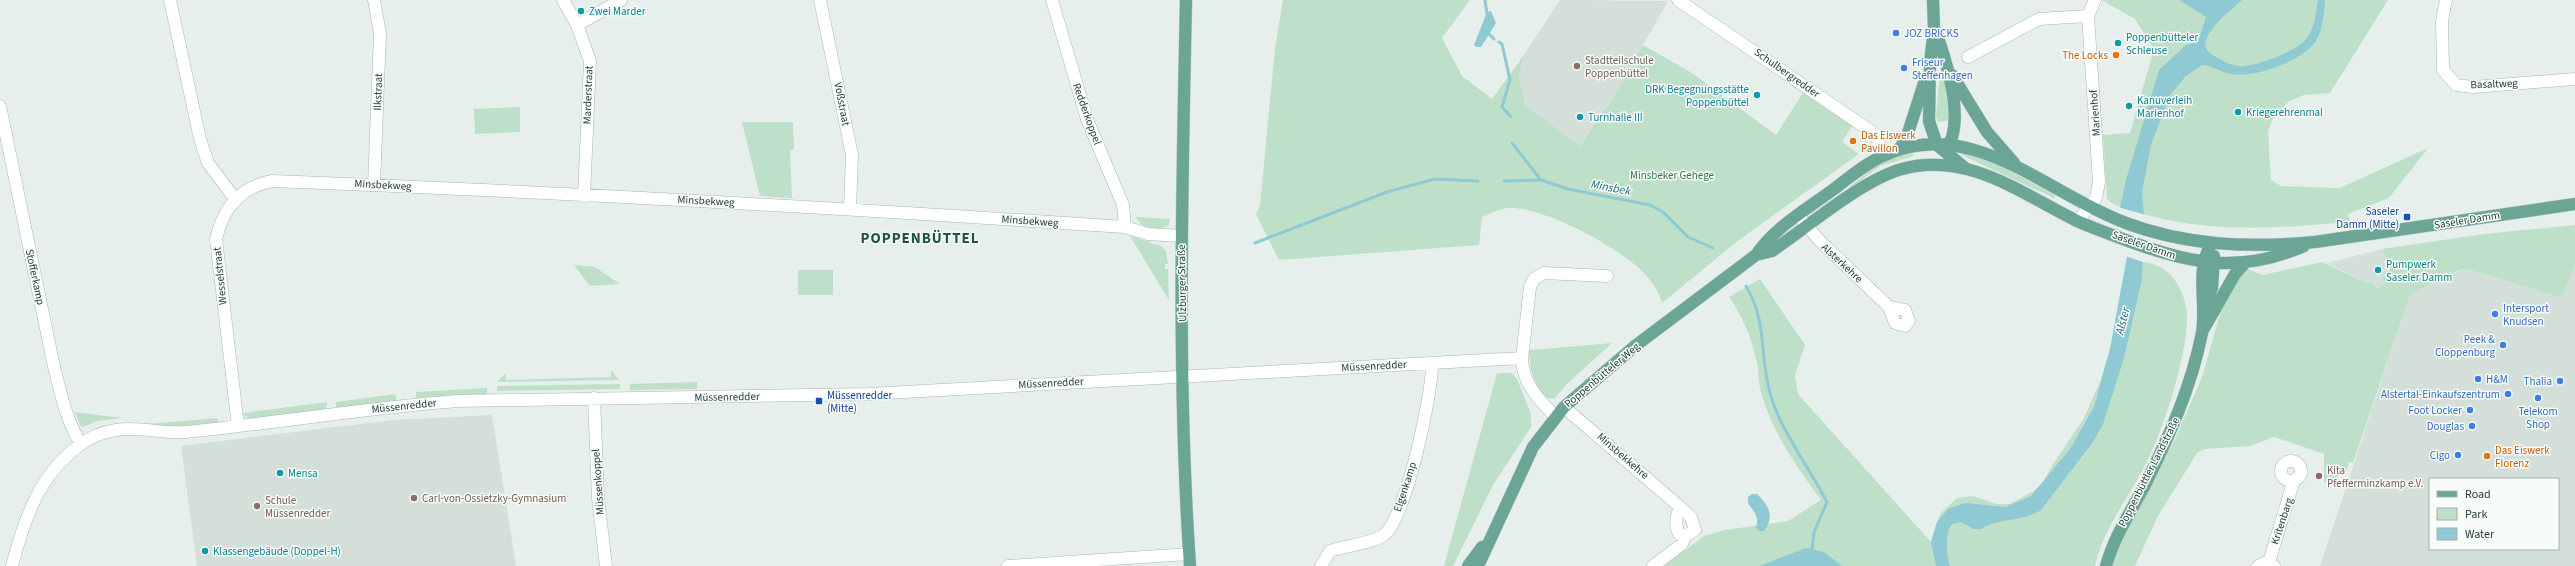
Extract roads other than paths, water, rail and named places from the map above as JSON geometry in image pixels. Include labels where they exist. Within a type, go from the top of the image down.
[{"type":"main road","name":"Ulzburger Straße","points":[[1186,0],[1181,236],[1181,376],[1190,560]]},
{"type":"main road","points":[[1933,0],[1934,29],[1930,63],[1929,121],[1943,148]]},
{"type":"main road","points":[[1934,29],[1950,71],[1987,132],[2019,168]]},
{"type":"main road","points":[[1899,150],[1907,136],[1930,63]]},
{"type":"main road","points":[[1943,148],[1954,129],[1950,71]]},
{"type":"main road","name":"Poppenbütteler Weg","points":[[1478,566],[1533,447],[1564,407],[1635,346],[1756,255],[1766,241],[1859,170],[1884,155],[1919,146],[1972,148],[2019,168]]},
{"type":"main road","name":"Poppenbütteler Weg","points":[[1924,165],[1943,148]]},
{"type":"main road","name":"Poppenbütteler Weg","points":[[1943,148],[1966,168]]},
{"type":"main road","name":"Poppenbütteler Weg","points":[[1756,255],[1772,251],[1875,180],[1902,169],[1924,165],[1966,168],[1986,174]]},
{"type":"main road","name":"Saseler Damm","points":[[2019,168],[2117,220],[2164,235],[2211,244],[2261,246],[2312,243],[2574,204]]},
{"type":"main road","name":"Saseler Damm","points":[[1986,174],[2010,184],[2078,221],[2118,237],[2164,253],[2209,263],[2244,264],[2280,257],[2312,243]]},
{"type":"main road","name":"Poppenbüttler Landstraße","points":[[2106,566],[2125,518],[2141,492],[2179,413],[2192,374],[2202,330],[2204,308],[2212,288],[2209,263],[2211,244]]},
{"type":"main road","points":[[2202,330],[2212,317],[2235,274],[2244,264]]},
{"type":"main road","name":"Poppenbütteler Weg","points":[[1468,566],[1492,533]]},
{"type":"street","points":[[170,0],[200,139],[208,164],[235,199]]},
{"type":"street","name":"Ilkstraat","points":[[374,0],[380,33],[374,185]]},
{"type":"street","name":"Marderstraat","points":[[563,0],[577,24],[590,61],[584,196]]},
{"type":"street","points":[[577,24],[621,0]]},
{"type":"street","name":"Voßstraat","points":[[820,0],[852,155],[850,209]]},
{"type":"street","name":"Redderkoppel","points":[[1052,0],[1087,119],[1123,205],[1125,227]]},
{"type":"street","name":"Schulbergredder","points":[[1678,0],[1781,68],[1875,134],[1884,155]]},
{"type":"street","name":"Marienhof","points":[[2078,221],[2091,207],[2096,198],[2099,178],[2088,16],[2095,0]]},
{"type":"street","name":"Basaltweg","points":[[2446,0],[2442,21],[2443,70],[2456,85],[2473,87],[2575,80]]},
{"type":"street","points":[[1968,57],[2039,19],[2060,16],[2088,16]]},
{"type":"street","name":"Stofferkamp","points":[[0,106],[56,374],[71,427],[81,444]]},
{"type":"street","name":"Minsbekweg","points":[[235,199],[252,186],[272,181],[850,209],[1125,227],[1148,234],[1181,236]]},
{"type":"street","name":"Wesselstraat","points":[[235,199],[220,223],[216,239],[238,426]]},
{"type":"street","name":"Alsterkehre","points":[[1798,216],[1807,227],[1889,307]]},
{"type":"street","points":[[1556,417],[1541,403],[1528,384],[1522,369],[1530,287],[1534,278],[1544,273],[1607,276]]},
{"type":"street","name":"Müssenredder","points":[[12,566],[24,523],[45,479],[61,461],[81,444],[104,432],[130,428],[177,432],[238,426],[411,404],[493,399],[868,394],[1522,358]]},
{"type":"street","name":"Elgenkamp","points":[[1321,566],[1330,551],[1380,538],[1388,531],[1402,503],[1422,431],[1432,384],[1432,363]]},
{"type":"street","name":"Müssenkoppel","points":[[594,398],[598,498],[606,566]]},
{"type":"street","name":"Minsbekkehre","points":[[1564,407],[1680,507],[1677,516],[1677,530],[1680,535],[1685,536],[1682,544],[1653,566]]},
{"type":"street","name":"Kritenbarg","points":[[2267,565],[2294,480]]},
{"type":"street","points":[[1008,566],[1190,560]]},
{"type":"water","name":"Alster","points":[[2179,0],[2242,0],[2216,24],[2208,35],[2205,46],[2211,54],[2227,63],[2245,66],[2275,58],[2302,43],[2310,34],[2312,29],[2318,0],[2325,0],[2321,30],[2317,39],[2311,47],[2291,61],[2265,71],[2241,75],[2231,74],[2202,65],[2186,76],[2170,95],[2151,145],[2142,192],[2144,216],[2142,279],[2124,358],[2103,424],[2093,442],[2041,510],[2034,514],[1994,523],[1982,529],[1974,529],[1961,522],[1953,524],[1948,531],[1947,541],[1947,552],[1950,566],[1936,566],[1931,542],[1937,522],[1948,509],[1965,503],[2005,507],[2031,496],[2070,449],[2094,407],[2110,349],[2127,257],[2120,208],[2126,180],[2159,70],[2186,45],[2198,42],[2206,17]]},
{"type":"water","points":[[1491,11],[1496,23],[1481,47],[1476,47],[1474,45],[1487,12]]},
{"type":"water","points":[[1752,494],[1757,494],[1765,503],[1769,511],[1769,521],[1764,531],[1759,531],[1756,527],[1757,517],[1748,503],[1748,497]]},
{"type":"water","points":[[1806,548],[1824,552],[1842,566],[1759,566]]},
{"type":"waterway","name":"Minsbek","points":[[1485,0],[1487,14]]},
{"type":"waterway","name":"Minsbek","points":[[1487,30],[1494,39]]},
{"type":"waterway","name":"Minsbek","points":[[1499,42],[1502,44],[1510,80],[1502,107],[1511,117]]},
{"type":"waterway","name":"Minsbek","points":[[1512,143],[1541,180],[1568,189],[1650,205],[1663,212],[1688,237],[1713,248]]},
{"type":"waterway","points":[[1255,243],[1387,192],[1435,179],[1478,181]]},
{"type":"waterway","points":[[1504,181],[1541,180]]},
{"type":"waterway","points":[[1746,286],[1753,300],[1757,313],[1767,379],[1775,407],[1788,435],[1827,502],[1814,532],[1812,551]]},
{"type":"place","name":"Zwei Marder","points":[[581,11]]},
{"type":"place","name":"JOZ BRICKS","points":[[1896,33]]},
{"type":"place","name":"Poppenbütteler Schleuse","points":[[2118,43]]},
{"type":"place","name":"The Locks","points":[[2116,55]]},
{"type":"place","name":"Stadtteilschule Poppenbüttel","points":[[1577,66]]},
{"type":"place","name":"Friseur Steffenhagen","points":[[1904,68]]},
{"type":"place","name":"DRK Begegnungsstätte Poppenbüttel","points":[[1757,95]]},
{"type":"place","name":"Kanuverleih Marienhof","points":[[2129,106]]},
{"type":"place","name":"Kriegerehrenmal","points":[[2238,112]]},
{"type":"place","name":"Turnhalle III","points":[[1580,117]]},
{"type":"place","name":"Das Eiswerk Pavillon","points":[[1853,141]]},
{"type":"place","name":"Saseler Damm (Mitte)","points":[[2407,217]]},
{"type":"place","name":"Pumpwerk Saseler Damm","points":[[2378,270]]},
{"type":"place","name":"Intersport Knudsen","points":[[2495,314]]},
{"type":"place","name":"Peek & Cloppenburg","points":[[2503,345]]},
{"type":"place","name":"H&M","points":[[2478,379]]},
{"type":"place","name":"Thalia","points":[[2560,381]]},
{"type":"place","name":"Alstertal-Einkaufszentrum","points":[[2508,394]]},
{"type":"place","name":"Telekom Shop","points":[[2538,398]]},
{"type":"place","name":"Müssenredder (Mitte)","points":[[819,401]]},
{"type":"place","name":"Foot Locker","points":[[2470,410]]},
{"type":"place","name":"Douglas","points":[[2472,426]]},
{"type":"place","name":"Cigo","points":[[2458,455]]},
{"type":"place","name":"Das Eiswerk Florenz","points":[[2487,456]]},
{"type":"place","name":"Mensa","points":[[280,473]]},
{"type":"place","name":"Kita Pfefferminzkamp e.V.","points":[[2319,476]]},
{"type":"place","name":"Carl-von-Ossietzky-Gymnasium","points":[[414,498]]},
{"type":"place","name":"Schule Müssenredder","points":[[257,506]]},
{"type":"place","name":"Klassengebäude (Doppel-H)","points":[[205,551]]},
{"type":"district","name":"POPPENBÜTTEL","points":[[920,238]]},
{"type":"park label","name":"Minsbeker Gehege","points":[[1672,175]]}]
